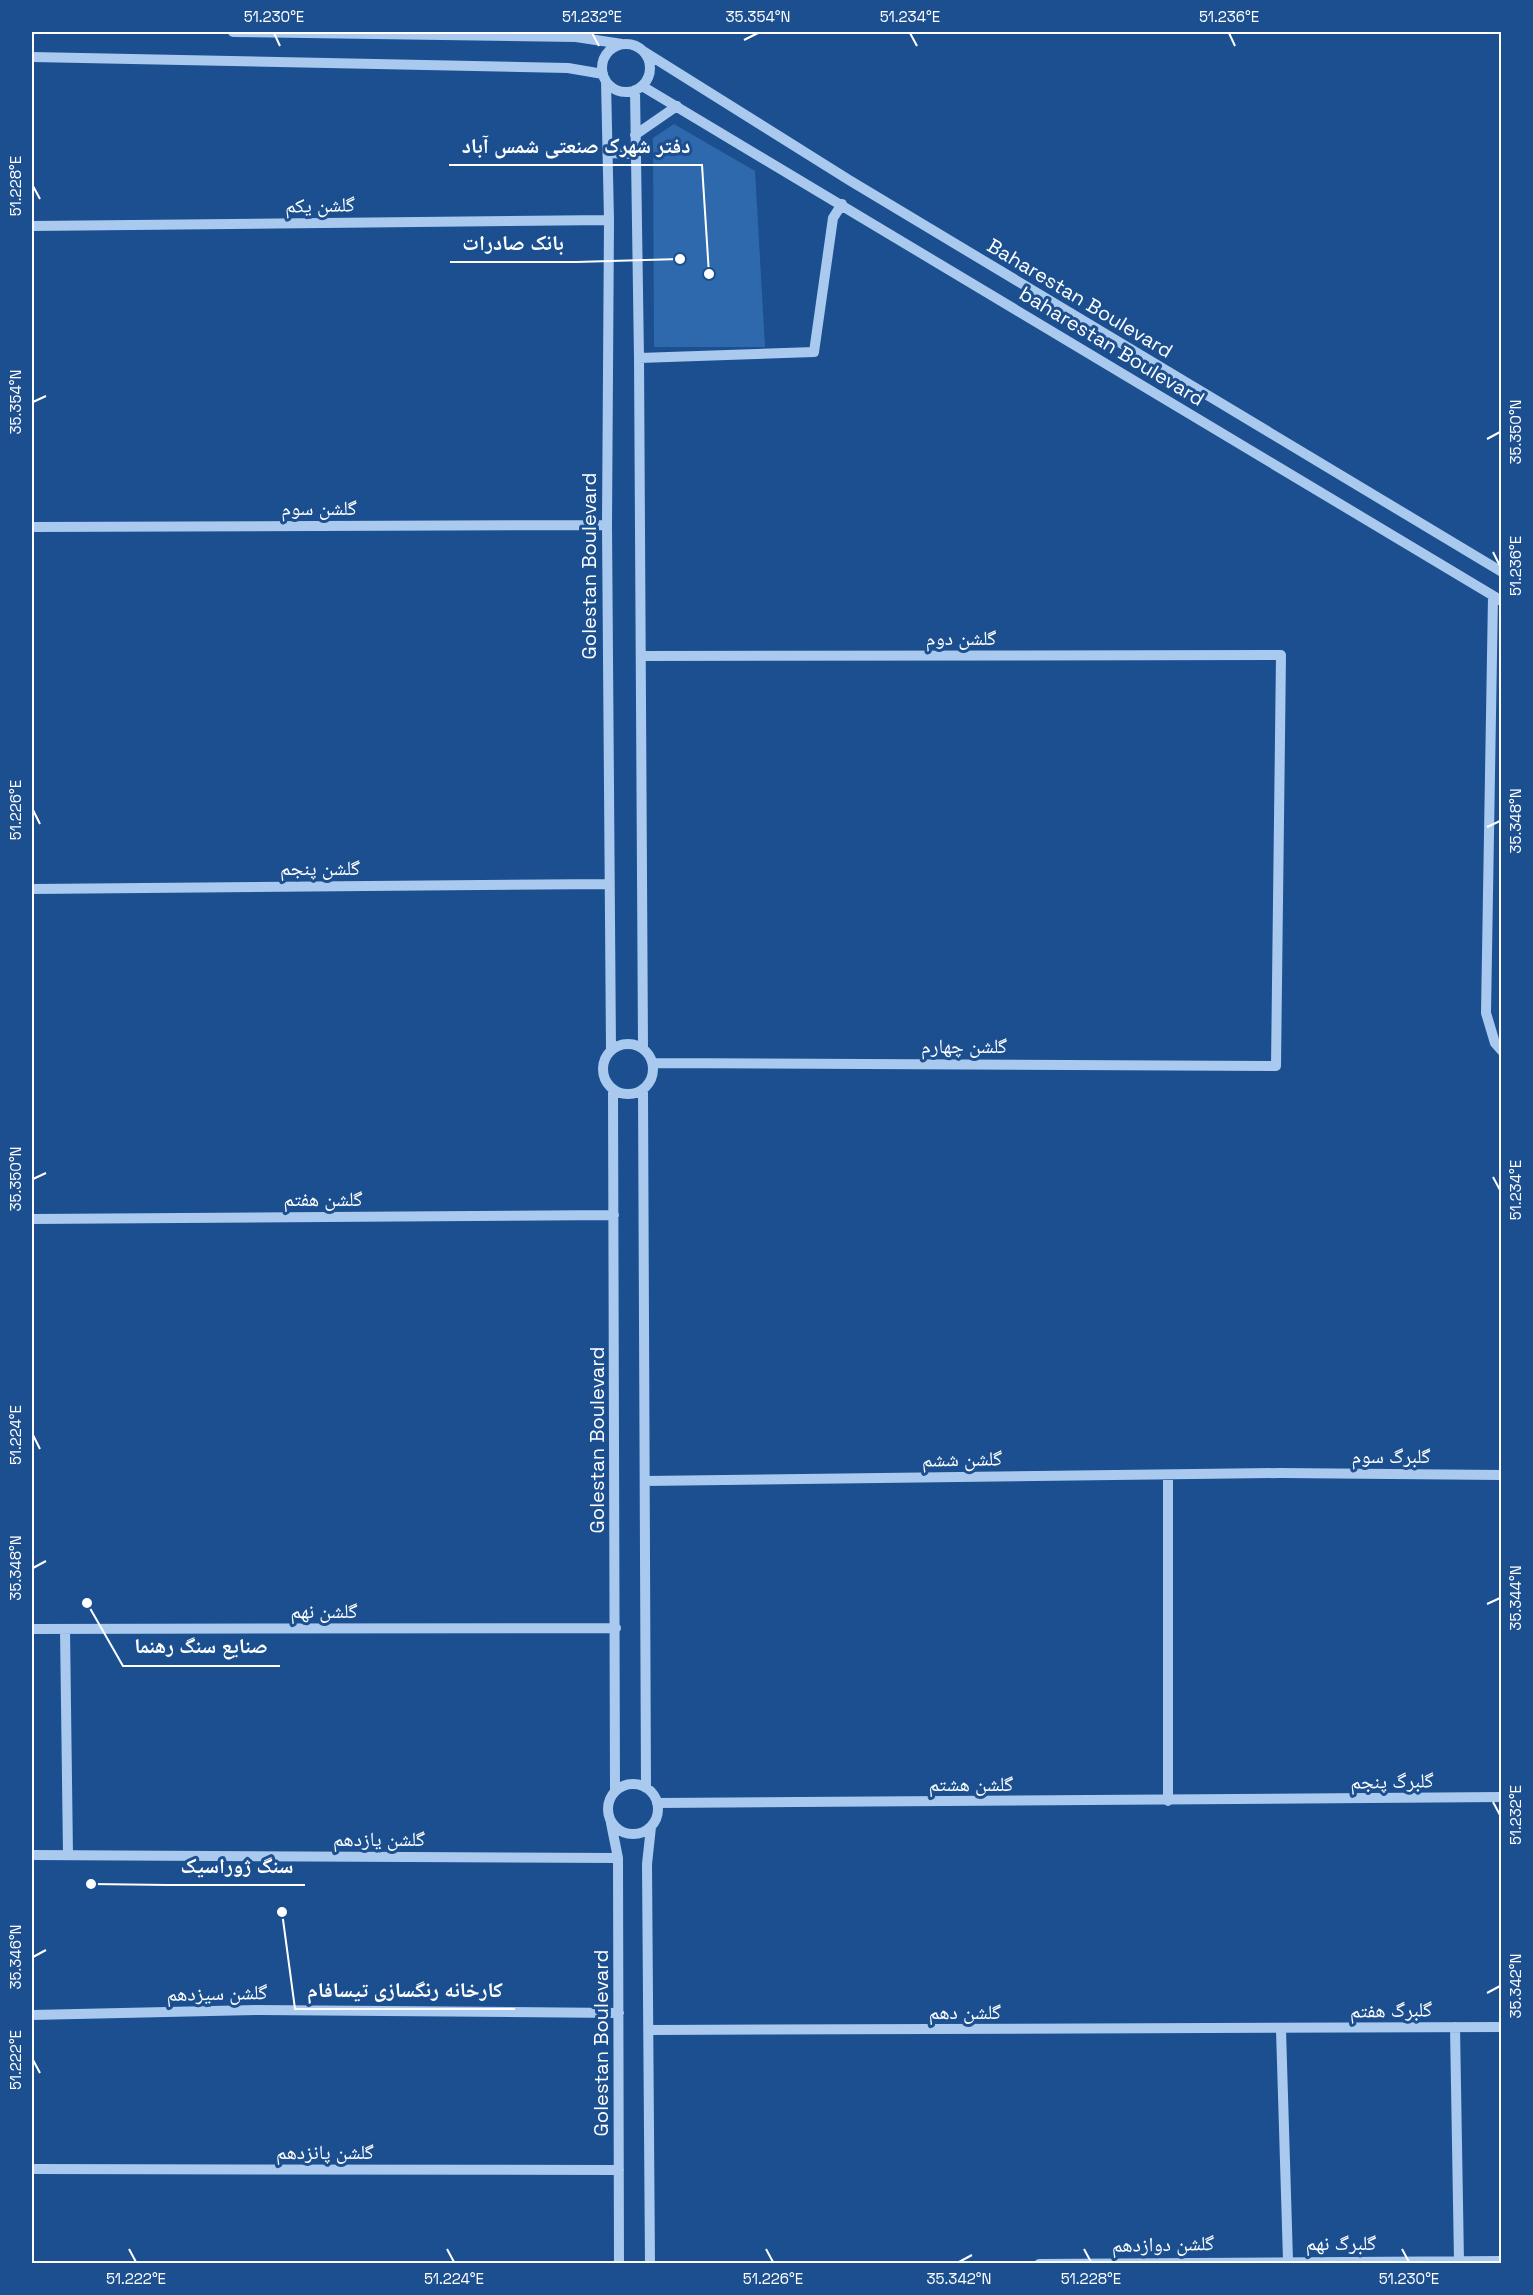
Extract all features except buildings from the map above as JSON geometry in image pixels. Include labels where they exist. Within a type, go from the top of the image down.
[{"type":"street","points":[[233,32],[576,37],[637,46],[643,51],[650,64],[650,72],[638,88],[634,154],[639,358],[643,1048],[652,1063],[652,1077],[643,1089],[628,1094],[613,1089],[603,1074],[603,1066],[611,1050],[630,1043],[643,1048]]},
{"type":"street","points":[[604,77],[604,58],[609,51],[622,44]]},
{"type":"street","name":"Baharestan Boulevard","points":[[643,51],[849,180],[1502,572]]},
{"type":"street","points":[[32,57],[568,68],[604,77],[619,91],[638,88]]},
{"type":"street","name":"Golestan Boulevard","points":[[604,77],[609,220],[607,525],[611,1050]]},
{"type":"street","name":"baharestan Boulevard","points":[[638,88],[677,106],[842,204],[1497,599]]},
{"type":"street","points":[[635,135],[677,106]]},
{"type":"street","points":[[608,153],[634,154]]},
{"type":"street","points":[[639,358],[814,352],[833,218],[842,204]]},
{"type":"street","name":"گلشن یکم","points":[[32,226],[609,220]]},
{"type":"street","name":"گلشن سوم","points":[[32,527],[607,525]]},
{"type":"street","points":[[1497,599],[1486,1013],[1498,1047]]},
{"type":"street","name":"گلشن دوم","points":[[640,656],[1281,655],[1276,1066]]},
{"type":"street","name":"گلشن پنجم","points":[[32,889],[608,884]]},
{"type":"street","name":"گلشن چهارم","points":[[652,1063],[1276,1066]]},
{"type":"street","name":"Golestan Boulevard","points":[[613,1089],[615,1791]]},
{"type":"street","points":[[643,1089],[646,1788],[657,1803],[657,1815],[651,1827],[648,1864],[650,2264]]},
{"type":"street","name":"گلشن هفتم","points":[[32,1219],[614,1215]]},
{"type":"street","name":"گلشن ششم","points":[[645,1481],[1280,1473]]},
{"type":"street","name":"گلبرگ سوم","points":[[1280,1473],[1502,1475]]},
{"type":"street","points":[[1168,1475],[1168,1801]]},
{"type":"street","name":"گلشن نهم","points":[[32,1629],[616,1628]]},
{"type":"street","points":[[65,1629],[68,1855]]},
{"type":"street","points":[[646,1788],[628,1784],[615,1791],[608,1806],[611,1823],[628,1834],[640,1833],[651,1827]]},
{"type":"street","name":"گلبرگ پنجم","points":[[1284,1801],[1502,1797]]},
{"type":"street","name":"گلشن هشتم","points":[[657,1803],[1284,1801]]},
{"type":"street","name":"Golestan Boulevard","points":[[611,1823],[618,1858],[619,2264]]},
{"type":"street","name":"گلشن یازدهم","points":[[32,1855],[618,1858]]},
{"type":"street","name":"گلشن سیزدهم","points":[[32,2015],[258,2010],[619,2013]]},
{"type":"street","points":[[1455,2027],[1459,2261]]},
{"type":"street","name":"گلبرگ هفتم","points":[[1281,2030],[1502,2027]]},
{"type":"street","name":"گلشن دهم","points":[[649,2030],[1281,2030]]},
{"type":"street","points":[[1281,2030],[1288,2260]]},
{"type":"street","name":"گلشن پانزدهم","points":[[32,2169],[619,2170]]},
{"type":"street","name":"گلبرگ نهم","points":[[1288,2260],[1502,2261]]},
{"type":"street","name":"گلشن دوازدهم","points":[[1039,2264],[1288,2260]]},
{"type":"shaded area","points":[[674,124],[755,171],[765,347],[654,347],[653,138]]},
{"type":"place","name":"بانک صادرات","points":[[680,259]]},
{"type":"place","name":"دفتر شهرک صنعتی شمس آباد","points":[[709,274]]},
{"type":"place","name":"صنایع سنگ رهنما","points":[[87,1603]]},
{"type":"place","name":"سنگ ژوراسیک","points":[[91,1884]]},
{"type":"place","name":"کارخانه رنگسازی تیسافام","points":[[282,1912]]}]
